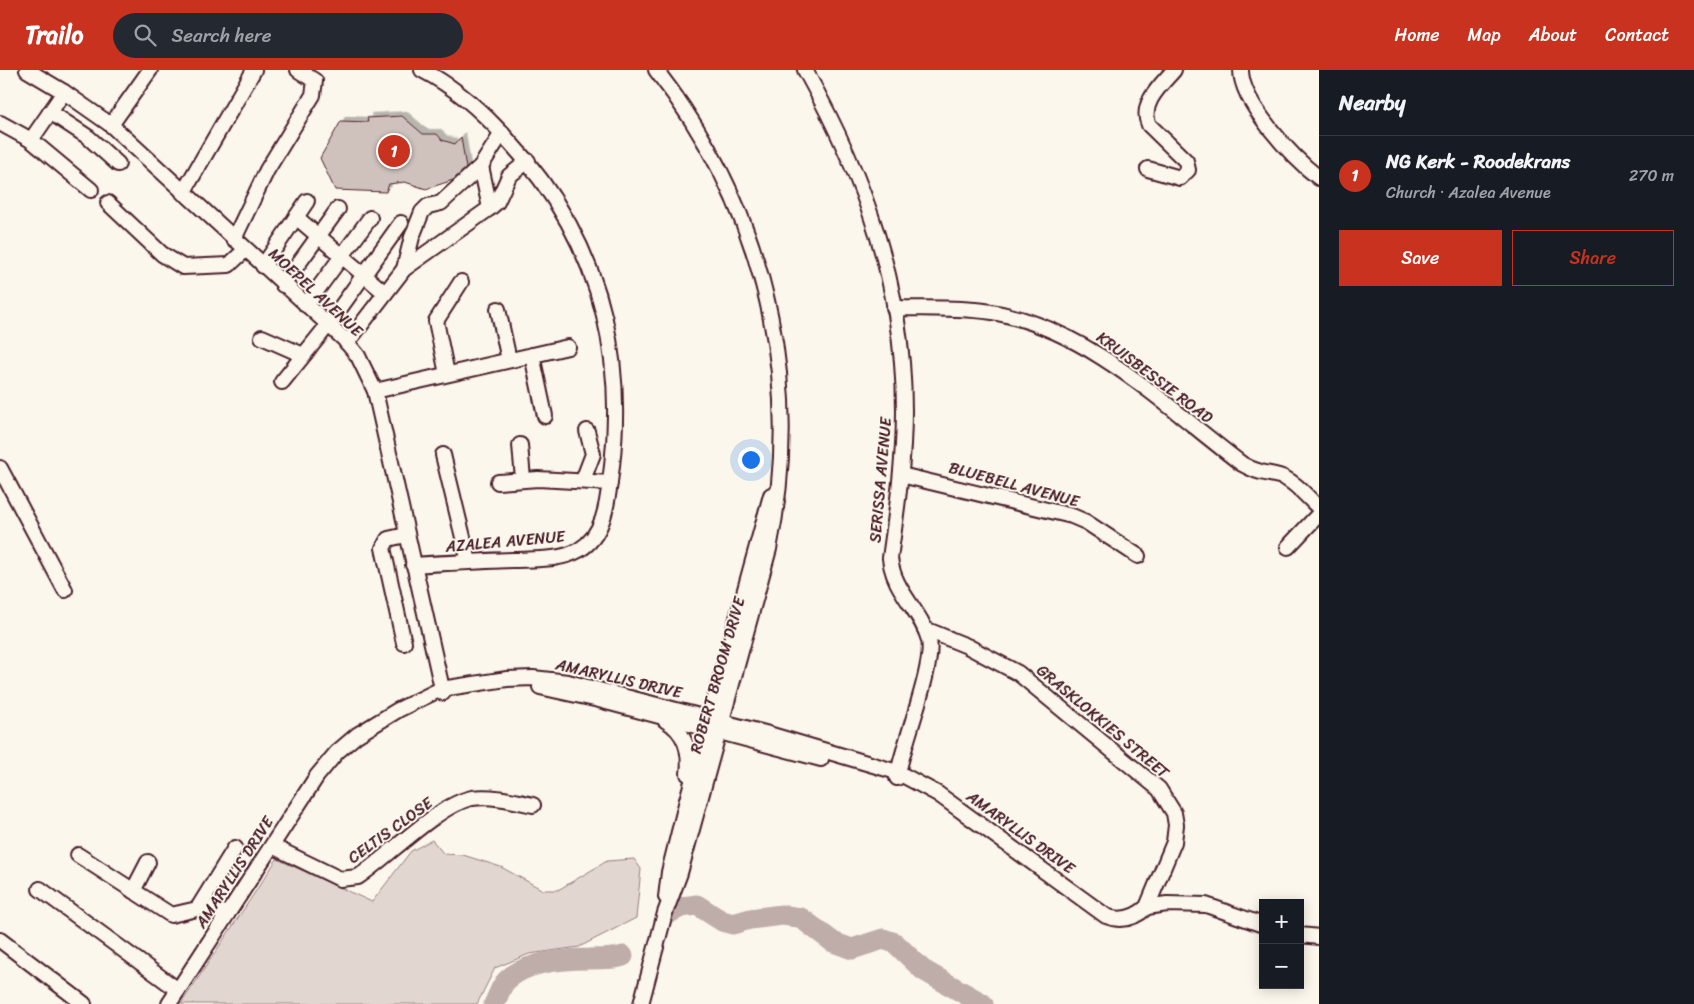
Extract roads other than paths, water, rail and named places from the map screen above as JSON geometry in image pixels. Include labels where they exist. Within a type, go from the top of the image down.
[{"type":"street","name":"MOEPEL AVENUE","points":[[28,70],[64,92],[111,125],[347,343],[366,369],[374,391],[413,565],[438,692]]},
{"type":"street","points":[[111,125],[150,70]]},
{"type":"street","points":[[183,193],[254,70]]},
{"type":"street","points":[[234,239],[267,170],[313,95],[315,81],[298,70]]},
{"type":"street","name":"AZALEA AVENUE","points":[[413,565],[553,558],[578,551],[599,529],[610,483],[615,438],[616,391],[612,349],[594,278],[575,233],[562,209],[528,161],[502,133],[468,101],[422,70]]},
{"type":"street","name":"ROBERT BROOM DRIVE","points":[[640,1004],[666,913],[680,873],[767,512],[781,442],[776,351],[764,287],[752,244],[724,175],[684,107],[656,70]]},
{"type":"street","name":"SERISSA AVENUE","points":[[805,70],[835,124],[871,212],[881,242],[894,308],[901,360],[904,410],[901,475],[891,568],[898,587],[925,629],[930,652],[897,775]]},
{"type":"street","points":[[1148,169],[1180,178],[1188,170],[1186,162],[1149,125],[1146,118],[1148,104],[1174,70]]},
{"type":"street","points":[[1241,70],[1241,80],[1252,104],[1303,165],[1319,178]]},
{"type":"street","points":[[31,140],[64,92]]},
{"type":"street","points":[[50,112],[88,137],[118,164]]},
{"type":"street","points":[[0,123],[31,140],[91,190]]},
{"type":"street","points":[[404,269],[412,238],[422,212],[428,206],[441,203],[481,166],[502,133]]},
{"type":"street","points":[[347,343],[404,269],[497,202],[509,176],[528,161]]},
{"type":"street","points":[[481,166],[490,208]]},
{"type":"street","points":[[263,266],[307,201]]},
{"type":"street","points":[[108,203],[162,254],[183,267],[229,264],[245,250]]},
{"type":"street","points":[[283,285],[338,209]]},
{"type":"street","points":[[296,217],[386,293]]},
{"type":"street","points":[[306,305],[370,218]]},
{"type":"street","points":[[282,382],[328,325],[401,223]]},
{"type":"street","points":[[447,374],[436,321],[461,282]]},
{"type":"street","name":"KRUISBESSIE ROAD","points":[[894,308],[996,313],[1054,332],[1088,348],[1103,358],[1242,464],[1264,475],[1280,476],[1290,482],[1319,508]]},
{"type":"street","points":[[498,309],[509,360]]},
{"type":"street","points":[[262,337],[303,355]]},
{"type":"street","points":[[374,391],[568,347]]},
{"type":"street","points":[[532,356],[546,416]]},
{"type":"street","points":[[583,480],[592,454],[587,431]]},
{"type":"street","points":[[520,445],[523,479]]},
{"type":"street","points":[[443,455],[469,562]]},
{"type":"street","points":[[0,468],[65,590]]},
{"type":"street","name":"BLUEBELL AVENUE","points":[[901,475],[1072,516],[1086,522],[1138,556]]},
{"type":"street","points":[[498,482],[523,479],[583,480],[610,483]]},
{"type":"street","points":[[1288,547],[1319,514]]},
{"type":"street","points":[[404,644],[383,548],[388,539],[406,535]]},
{"type":"street","name":"GRASKLOKKIES STREET","points":[[925,629],[967,646],[1018,673],[1138,771],[1163,795],[1174,813],[1176,825],[1174,842],[1147,907]]},
{"type":"street","name":"AMARYLLIS DRIVE","points":[[169,1004],[317,776],[337,752],[357,735],[398,710],[438,692],[507,679],[555,680],[714,726],[913,780],[938,794],[1106,916],[1124,919],[1141,912],[1147,907]]},
{"type":"street","name":"AMARYLLIS DRIVE","points":[[438,692],[482,687],[529,685],[599,700],[662,718],[714,726]]},
{"type":"street","points":[[662,718],[677,731],[688,749],[690,762],[687,800]]},
{"type":"street","name":"ROBERT BROOM DRIVE","points":[[666,913],[669,872],[687,800],[714,726]]},
{"type":"street","name":"CELTIS CLOSE","points":[[272,846],[340,879],[350,879],[358,877],[430,821],[463,801],[486,798],[534,805]]},
{"type":"street","points":[[198,908],[234,848]]},
{"type":"street","points":[[78,855],[171,916],[198,908],[210,908],[227,914]]},
{"type":"street","points":[[133,891],[148,862]]},
{"type":"street","points":[[40,889],[178,990]]},
{"type":"street","points":[[1147,907],[1167,904],[1206,905],[1259,924]]},
{"type":"street","points":[[1304,935],[1319,937]]},
{"type":"street","points":[[2,945],[84,1004]]},
{"type":"waterway","points":[[669,913],[681,907],[697,905],[722,921],[733,924],[750,919],[782,915],[801,918],[833,942],[852,949],[883,939],[895,943],[923,970],[983,1004]]},
{"type":"waterway","points":[[494,1004],[505,982],[524,969],[557,961],[623,956]]},
{"type":"place","name":"NG Kerk - Roodekrans","points":[[394,151]]}]
